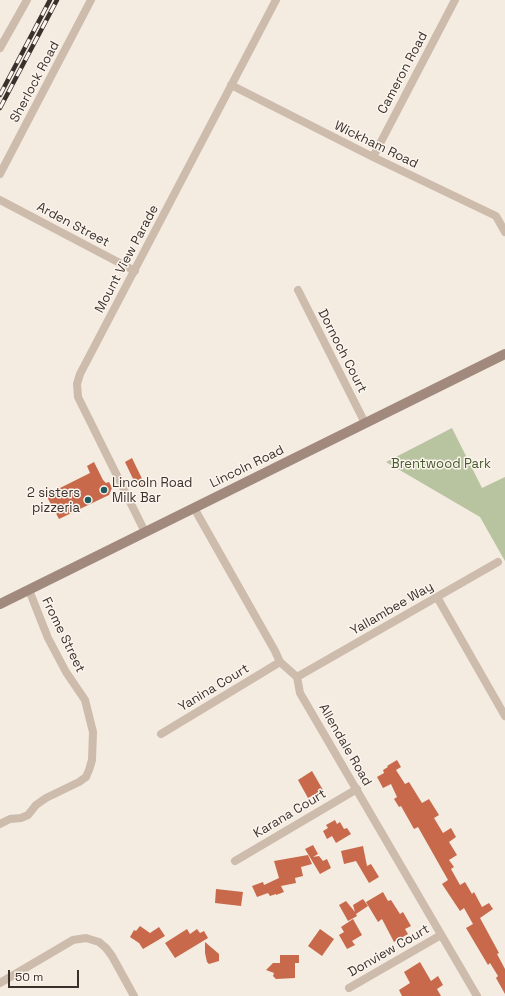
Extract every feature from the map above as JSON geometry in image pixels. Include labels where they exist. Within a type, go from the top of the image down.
[{"type":"main road","name":"Lincoln Road","points":[[0,604],[505,354]]},
{"type":"street","points":[[0,48],[27,0]]},
{"type":"street","name":"Sherlock Road","points":[[0,174],[91,0]]},
{"type":"street","name":"Mount View Parade","points":[[145,532],[78,397],[77,384],[80,374],[276,0]]},
{"type":"street","name":"Cameron Road","points":[[373,157],[455,0]]},
{"type":"street","name":"Wickham Road","points":[[231,85],[373,157],[496,216],[504,228]]},
{"type":"street","name":"Arden Street","points":[[0,200],[135,271]]},
{"type":"street","name":"Dornoch Court","points":[[298,290],[365,422]]},
{"type":"street","points":[[194,508],[275,650],[280,662],[297,677]]},
{"type":"street","name":"Yallambee Way","points":[[297,677],[498,562]]},
{"type":"street","name":"Frome Street","points":[[0,824],[10,819],[21,818],[28,815],[36,805],[46,798],[80,782],[86,777],[92,760],[93,732],[85,700],[66,672],[48,638],[29,590]]},
{"type":"street","points":[[437,597],[505,716]]},
{"type":"street","name":"Yanina Court","points":[[161,734],[280,662]]},
{"type":"street","name":"Allendale Road","points":[[297,677],[300,693],[477,996]]},
{"type":"street","name":"Karana Court","points":[[235,860],[357,789]]},
{"type":"street","name":"Donview Court","points":[[349,988],[441,935]]},
{"type":"street","points":[[0,983],[73,940],[86,938],[99,942],[112,956],[134,996]]},
{"type":"green space","name":"Brentwood Park","points":[[452,428],[482,488],[505,477],[505,561],[480,517],[386,462]]},
{"type":"building","points":[[132,458],[146,487],[135,483],[125,462]]},
{"type":"building","points":[[94,462],[103,480],[106,483],[109,482],[112,488],[109,495],[59,519],[46,495],[90,473],[87,466]]},
{"type":"building","points":[[397,760],[401,767],[396,770],[405,784],[409,782],[422,803],[429,799],[439,815],[434,818],[443,833],[451,828],[456,837],[449,842],[457,855],[449,860],[454,867],[451,869],[460,885],[465,882],[472,894],[474,892],[482,907],[489,903],[493,909],[480,918],[499,953],[497,954],[505,969],[505,994],[496,978],[498,976],[490,963],[488,965],[466,928],[473,924],[464,908],[460,911],[442,884],[448,880],[418,827],[414,829],[401,806],[399,807],[394,799],[397,797],[391,784],[383,788],[377,777],[384,773],[383,770],[388,767],[387,766]]},
{"type":"building","points":[[312,771],[323,790],[308,798],[298,780]]},
{"type":"building","points":[[335,820],[337,824],[340,822],[344,829],[347,828],[351,834],[336,843],[332,836],[327,839],[323,831],[328,828],[326,825]]},
{"type":"building","points":[[313,845],[318,854],[313,857],[319,856],[323,861],[327,859],[331,868],[320,874],[305,849]]},
{"type":"building","points":[[363,846],[367,866],[371,864],[379,877],[369,883],[356,861],[344,864],[341,851]]},
{"type":"building","points":[[308,855],[312,864],[301,867],[303,876],[295,878],[296,883],[281,886],[284,892],[276,895],[270,896],[268,893],[257,897],[252,886],[263,882],[264,885],[279,878],[274,861]]},
{"type":"building","points":[[216,889],[243,892],[241,906],[215,903]]},
{"type":"building","points":[[383,892],[388,901],[391,900],[400,914],[403,912],[411,926],[405,929],[408,934],[394,942],[382,919],[378,922],[366,902]]},
{"type":"building","points":[[363,899],[368,906],[356,914],[357,916],[348,921],[339,905],[346,901],[355,912],[353,905]]},
{"type":"building","points":[[353,919],[362,935],[352,941],[355,945],[347,949],[339,935],[344,932],[341,927]]},
{"type":"building","points":[[140,926],[150,933],[159,927],[165,936],[143,949],[139,943],[130,937],[134,930],[136,931]]},
{"type":"building","points":[[187,929],[190,934],[197,929],[200,933],[204,931],[208,938],[175,958],[165,943]]},
{"type":"building","points":[[320,929],[334,939],[322,956],[308,946]]},
{"type":"building","points":[[205,942],[219,954],[219,961],[209,964],[207,962]]},
{"type":"building","points":[[280,955],[299,955],[299,963],[295,963],[295,978],[276,979],[273,976],[274,973],[266,970],[273,963],[280,963]]},
{"type":"building","points":[[420,962],[431,981],[438,976],[443,985],[437,989],[441,996],[402,996],[399,990],[410,983],[404,972]]},
{"type":"railway","points":[[0,95],[50,0]]},
{"type":"railway","points":[[0,108],[57,0]]},
{"type":"place","name":"Lincoln Road Milk Bar","points":[[104,490]]},
{"type":"place","name":"2 sisters pizzeria","points":[[88,500]]}]
